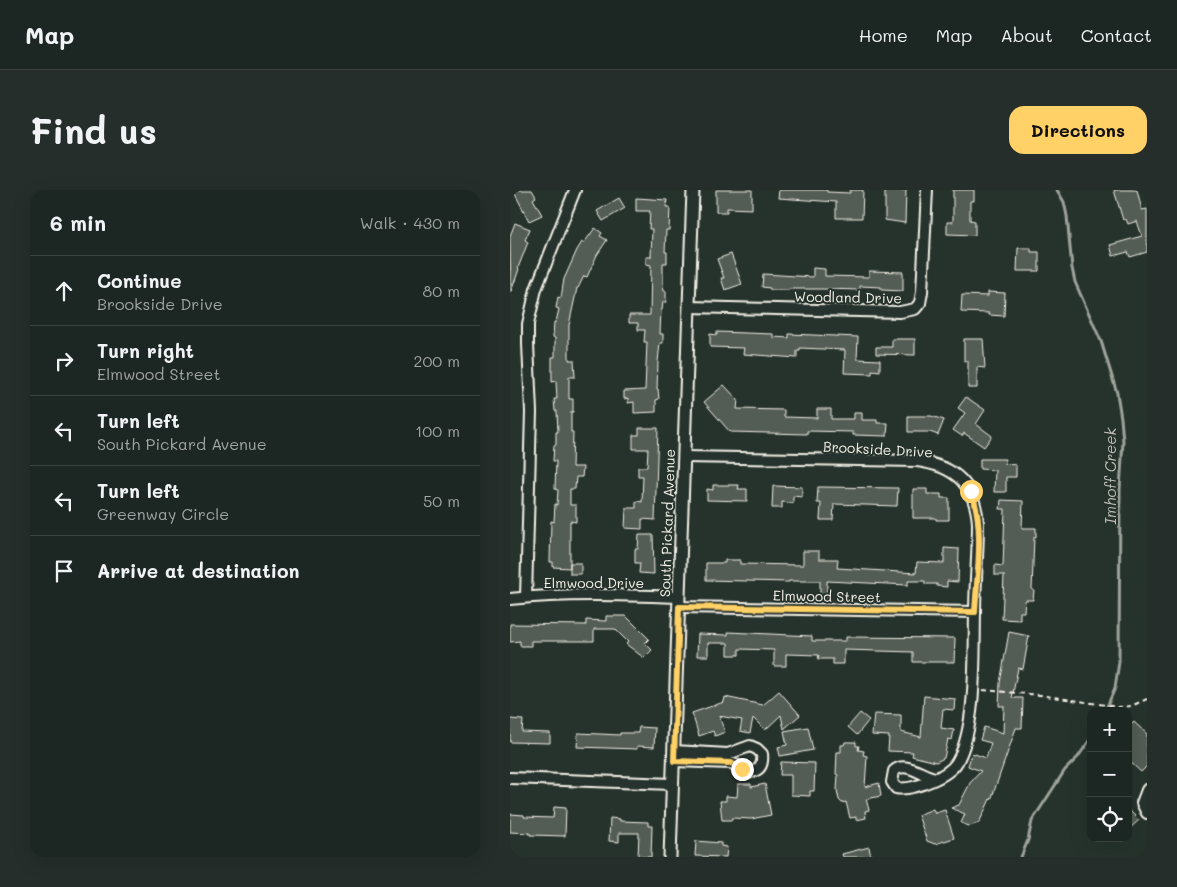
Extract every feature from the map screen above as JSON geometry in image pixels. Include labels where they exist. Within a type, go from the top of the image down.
[{"type":"street","points":[[526,598],[531,412],[528,324],[536,289],[575,190]]},
{"type":"street","name":"South Pickard Avenue","points":[[670,857],[693,190]]},
{"type":"street","name":"Woodland Drive","points":[[689,307],[900,312],[915,310],[920,303],[922,292],[927,190]]},
{"type":"street","name":"Brookside Drive","points":[[684,457],[917,462],[942,466],[966,484],[971,491],[977,508],[978,563],[973,690],[962,751],[951,770],[936,778]]},
{"type":"street","name":"Elmwood Drive","points":[[510,599],[605,594],[679,602]]},
{"type":"street","name":"Elmwood Street","points":[[679,602],[975,612]]},
{"type":"street","points":[[750,746],[762,754],[762,762],[758,769],[751,772],[731,763],[674,756],[728,754],[750,746]]},
{"type":"street","points":[[510,778],[672,784]]},
{"type":"street","points":[[1147,790],[1142,803],[1147,813]]},
{"type":"path","points":[[973,690],[1118,707],[1131,706],[1147,700]]},
{"type":"building","points":[[513,190],[532,190],[536,197],[533,199],[542,215],[529,221]]},
{"type":"building","points":[[716,190],[752,190],[752,209],[727,208],[727,212],[716,212]]},
{"type":"building","points":[[779,190],[827,190],[827,192],[850,193],[850,190],[863,190],[862,218],[836,218],[836,202],[778,198]]},
{"type":"building","points":[[885,190],[906,190],[905,223],[885,220]]},
{"type":"building","points":[[953,190],[974,190],[974,201],[970,201],[970,220],[975,221],[975,235],[947,234],[947,222],[953,222]]},
{"type":"building","points":[[1114,190],[1137,190],[1142,210],[1147,209],[1147,252],[1130,257],[1128,252],[1113,256],[1110,245],[1142,236],[1137,221],[1128,224],[1126,219],[1123,220]]},
{"type":"building","points":[[619,198],[625,208],[603,221],[597,211]]},
{"type":"building","points":[[636,198],[667,200],[666,207],[670,207],[669,230],[666,230],[665,252],[667,252],[667,263],[663,263],[663,283],[664,291],[666,291],[666,302],[663,302],[661,310],[660,334],[663,334],[663,343],[660,343],[658,362],[657,389],[659,399],[656,400],[656,412],[634,413],[634,402],[628,403],[628,398],[624,399],[624,391],[645,390],[647,342],[644,342],[645,330],[638,330],[638,323],[629,323],[629,315],[650,315],[651,265],[646,264],[646,257],[651,257],[652,229],[649,229],[650,211],[636,211]]},
{"type":"building","points":[[515,223],[530,229],[525,240],[528,242],[511,292],[510,236]]},
{"type":"building","points":[[595,228],[602,233],[600,236],[607,240],[597,255],[587,277],[584,276],[577,288],[569,325],[569,360],[574,360],[575,377],[569,377],[569,399],[573,399],[573,412],[571,412],[571,432],[573,432],[572,467],[583,467],[582,477],[576,477],[575,489],[570,489],[570,505],[576,505],[576,522],[570,521],[570,568],[553,567],[553,562],[550,562],[551,521],[554,522],[558,490],[555,489],[556,461],[553,461],[556,432],[558,432],[557,411],[555,411],[554,399],[557,399],[556,381],[552,382],[552,357],[555,357],[554,322],[556,322],[559,309],[556,308],[558,297],[561,298],[564,279],[577,250]]},
{"type":"building","points":[[1018,248],[1031,248],[1031,252],[1039,252],[1039,271],[1017,271]]},
{"type":"building","points":[[731,254],[742,284],[725,290],[721,278],[724,278],[717,259]]},
{"type":"building","points":[[813,268],[825,269],[825,276],[869,277],[869,271],[903,272],[903,291],[881,290],[881,287],[860,286],[860,290],[770,290],[770,288],[762,287],[763,274],[813,277]]},
{"type":"building","points":[[988,292],[1005,293],[1004,316],[989,315],[989,313],[961,312],[962,295],[988,296]]},
{"type":"building","points":[[717,332],[773,334],[773,337],[789,338],[789,334],[858,337],[857,359],[880,360],[880,371],[872,370],[872,374],[844,373],[845,350],[800,348],[800,351],[797,351],[797,358],[743,354],[744,348],[710,347],[710,334],[717,335]]},
{"type":"building","points":[[892,339],[915,339],[915,355],[876,354],[876,347],[892,347]]},
{"type":"building","points":[[964,339],[983,339],[985,368],[977,367],[977,388],[968,388],[968,361],[964,361]]},
{"type":"building","points":[[724,385],[738,400],[737,409],[784,410],[784,417],[817,418],[817,409],[831,409],[831,419],[854,419],[854,413],[862,413],[862,420],[877,420],[877,423],[888,423],[887,436],[853,435],[853,432],[807,431],[807,434],[730,432],[704,402]]},
{"type":"building","points":[[966,397],[985,410],[976,424],[992,436],[984,447],[964,433],[962,436],[953,430],[965,413],[958,408]]},
{"type":"building","points":[[908,416],[931,416],[944,420],[938,435],[930,432],[908,432]]},
{"type":"building","points":[[639,428],[658,428],[655,520],[642,519],[642,529],[625,528],[626,508],[636,508],[636,501],[642,502],[643,476],[638,476],[638,467],[647,467],[648,449],[633,449],[633,435],[639,435]]},
{"type":"building","points":[[980,459],[1005,459],[1005,464],[1016,465],[1016,477],[1006,477],[1006,492],[994,492],[995,470],[980,469]]},
{"type":"building","points":[[713,485],[739,485],[738,489],[747,489],[747,501],[707,500],[707,489],[713,490]]},
{"type":"building","points":[[773,486],[802,487],[802,497],[793,496],[793,503],[782,502],[782,508],[772,508]]},
{"type":"building","points":[[818,487],[898,488],[897,506],[834,504],[833,520],[820,520],[821,503],[817,503]]},
{"type":"building","points":[[913,489],[927,489],[927,494],[941,494],[941,498],[949,498],[949,520],[913,518]]},
{"type":"building","points":[[1001,500],[1023,501],[1022,528],[1036,528],[1036,537],[1034,537],[1033,600],[1025,600],[1024,612],[1020,612],[1020,620],[1002,619],[1004,575],[995,575],[995,565],[1003,566],[1005,509],[1000,509]]},
{"type":"building","points":[[639,535],[653,535],[654,574],[639,573],[640,563],[635,563],[635,549],[638,549]]},
{"type":"building","points":[[944,548],[959,549],[958,582],[947,581],[947,587],[937,586],[937,584],[925,584],[925,581],[908,581],[908,585],[827,581],[827,600],[820,600],[820,581],[706,580],[706,563],[725,563],[725,560],[740,560],[740,564],[803,565],[803,551],[819,551],[819,559],[838,559],[837,568],[916,573],[917,562],[944,563]]},
{"type":"building","points":[[570,563],[581,563],[581,574],[570,574]]},
{"type":"building","points":[[606,616],[626,616],[649,639],[645,643],[652,650],[644,658],[626,644],[628,642],[615,629],[594,629],[594,641],[531,641],[531,646],[520,646],[520,641],[510,642],[510,624],[586,625],[586,620],[606,621]]},
{"type":"building","points":[[728,632],[812,636],[812,641],[846,641],[846,637],[955,638],[954,662],[913,662],[913,652],[844,650],[844,664],[833,664],[833,659],[818,659],[819,655],[786,654],[786,666],[774,666],[774,650],[739,649],[739,655],[728,655],[728,643],[708,643],[708,656],[697,656],[698,634],[728,635]]},
{"type":"building","points":[[1009,632],[1029,636],[1023,669],[1018,668],[1012,698],[1023,698],[1022,728],[1016,728],[991,800],[979,823],[969,826],[961,823],[965,814],[951,808],[959,805],[970,783],[981,771],[968,766],[972,753],[986,758],[991,743],[980,740],[984,727],[1003,733],[1004,706],[999,706],[1000,683]]},
{"type":"building","points":[[779,691],[800,715],[784,729],[781,715],[765,730],[753,718],[750,733],[740,731],[742,720],[719,716],[725,732],[715,736],[713,731],[699,736],[692,713],[724,702],[725,697],[763,705]]},
{"type":"building","points":[[924,696],[955,699],[954,710],[943,709],[941,728],[954,730],[952,740],[948,739],[944,758],[936,762],[912,756],[913,752],[888,751],[889,736],[872,735],[874,714],[901,715],[901,732],[921,737]]},
{"type":"building","points":[[860,713],[869,720],[857,735],[848,727]]},
{"type":"building","points":[[510,719],[523,720],[522,732],[550,733],[550,743],[510,742]]},
{"type":"building","points":[[1134,722],[1147,734],[1147,766],[1141,772],[1132,764],[1132,724]]},
{"type":"building","points":[[639,727],[655,728],[654,747],[637,746],[637,749],[577,747],[578,733],[620,735],[620,733],[638,733]]},
{"type":"building","points":[[808,727],[813,750],[780,756],[778,747],[787,745],[784,731]]},
{"type":"building","points":[[845,742],[856,742],[856,746],[859,746],[858,750],[864,751],[863,755],[867,756],[865,787],[879,783],[881,796],[866,799],[869,810],[865,811],[866,818],[856,820],[856,817],[850,818],[846,802],[842,803],[839,800],[837,790],[838,775],[836,774],[837,752],[841,752],[841,745],[844,745]]},
{"type":"building","points":[[781,762],[815,763],[814,791],[810,791],[810,796],[791,795],[791,775],[780,775]]},
{"type":"building","points":[[738,784],[751,784],[751,787],[765,784],[771,815],[751,819],[732,818],[732,820],[722,820],[720,801],[726,801],[726,796],[737,797]]},
{"type":"building","points":[[554,807],[566,808],[565,836],[530,835],[530,833],[510,832],[510,814],[524,815],[524,817],[553,818]]},
{"type":"building","points":[[933,809],[935,813],[945,810],[954,838],[935,844],[927,841],[918,815]]},
{"type":"building","points":[[1132,813],[1139,820],[1132,826]]},
{"type":"building","points":[[610,818],[620,819],[620,821],[648,822],[648,826],[652,826],[651,857],[638,857],[639,833],[619,833],[619,842],[609,841]]},
{"type":"building","points":[[696,841],[721,843],[721,846],[727,847],[726,857],[695,856]]},
{"type":"building","points":[[869,847],[871,857],[843,857],[842,854]]},
{"type":"waterway","name":"Imhoff Creek","points":[[1057,190],[1064,202],[1067,216],[1075,282],[1101,341],[1117,393],[1121,418],[1123,441],[1120,489],[1119,662],[1115,688],[1107,707]]},
{"type":"waterway","name":"Imhoff Creek","points":[[1021,857],[1028,840],[1032,821],[1065,770],[1078,757],[1087,744]]},
{"type":"route","points":[[742,769],[731,763],[674,761],[679,607],[975,612],[978,522],[977,508],[971,491]]}]
